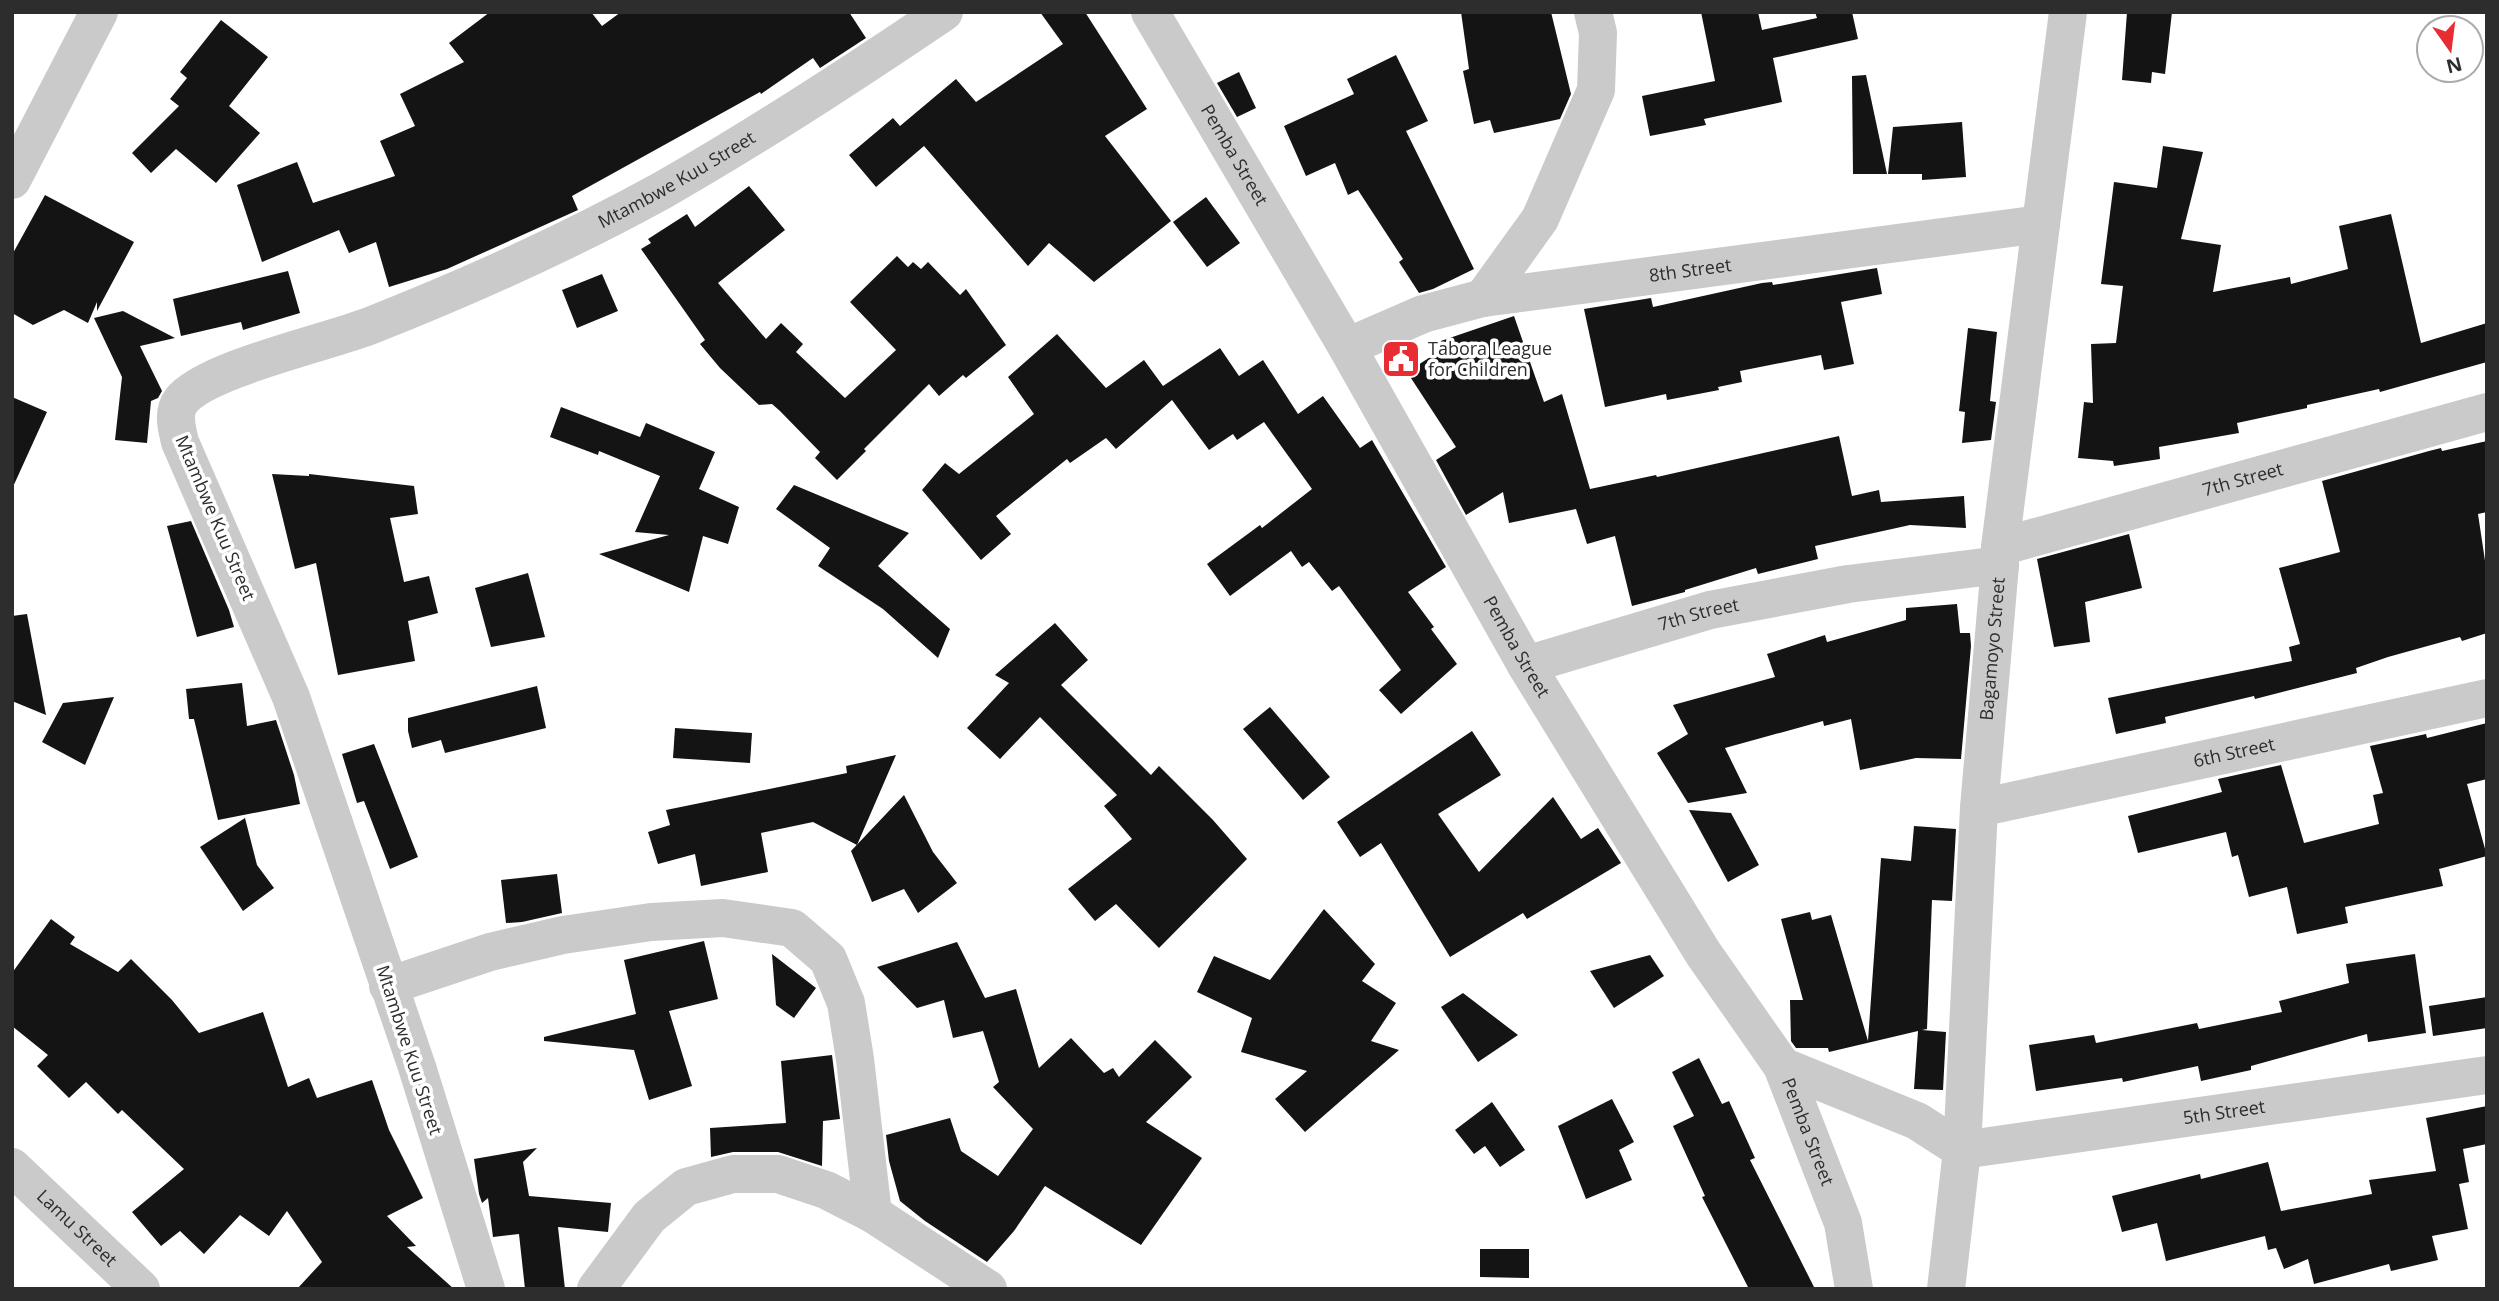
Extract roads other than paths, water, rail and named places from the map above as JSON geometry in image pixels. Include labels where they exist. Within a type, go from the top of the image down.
[{"type":"street","points":[[12,180],[99,12]]},
{"type":"street","name":"Mtambwe Kuu Street","points":[[486,1289],[417,1067],[291,697],[180,442],[175,418],[180,402],[192,391],[229,372],[360,330],[538,254],[661,191],[815,99],[944,12]]},
{"type":"street","name":"Pemba Street","points":[[1150,12],[1347,347],[1526,665],[1703,953],[1782,1066],[1843,1223],[1854,1289]]},
{"type":"street","points":[[1483,298],[1540,219],[1596,90],[1598,33],[1593,12]]},
{"type":"street","name":"Bagamoyo Street","points":[[1946,1289],[1962,1150],[1979,808],[2000,556],[2068,12]]},
{"type":"street","name":"8th Street","points":[[1347,347],[1423,314],[1483,298],[2041,224]]},
{"type":"street","name":"7th Street","points":[[1526,665],[1710,610],[2000,556],[2487,412]]},
{"type":"street","name":"6th Street","points":[[1979,808],[2487,698]]},
{"type":"street","points":[[388,985],[490,952],[563,935],[651,922],[723,918],[792,928],[828,959],[846,1003],[873,1214]]},
{"type":"street","points":[[1782,1066],[1917,1121],[1962,1150]]},
{"type":"street","name":"5th Street","points":[[1962,1150],[2487,1075]]},
{"type":"street","name":"Lamu Street","points":[[12,1167],[141,1289]]},
{"type":"street","points":[[596,1289],[649,1217],[686,1187],[733,1174],[778,1174],[826,1190],[873,1214],[988,1289]]},
{"type":"place","name":"Tabora League for Children","points":[[1401,359]]}]
